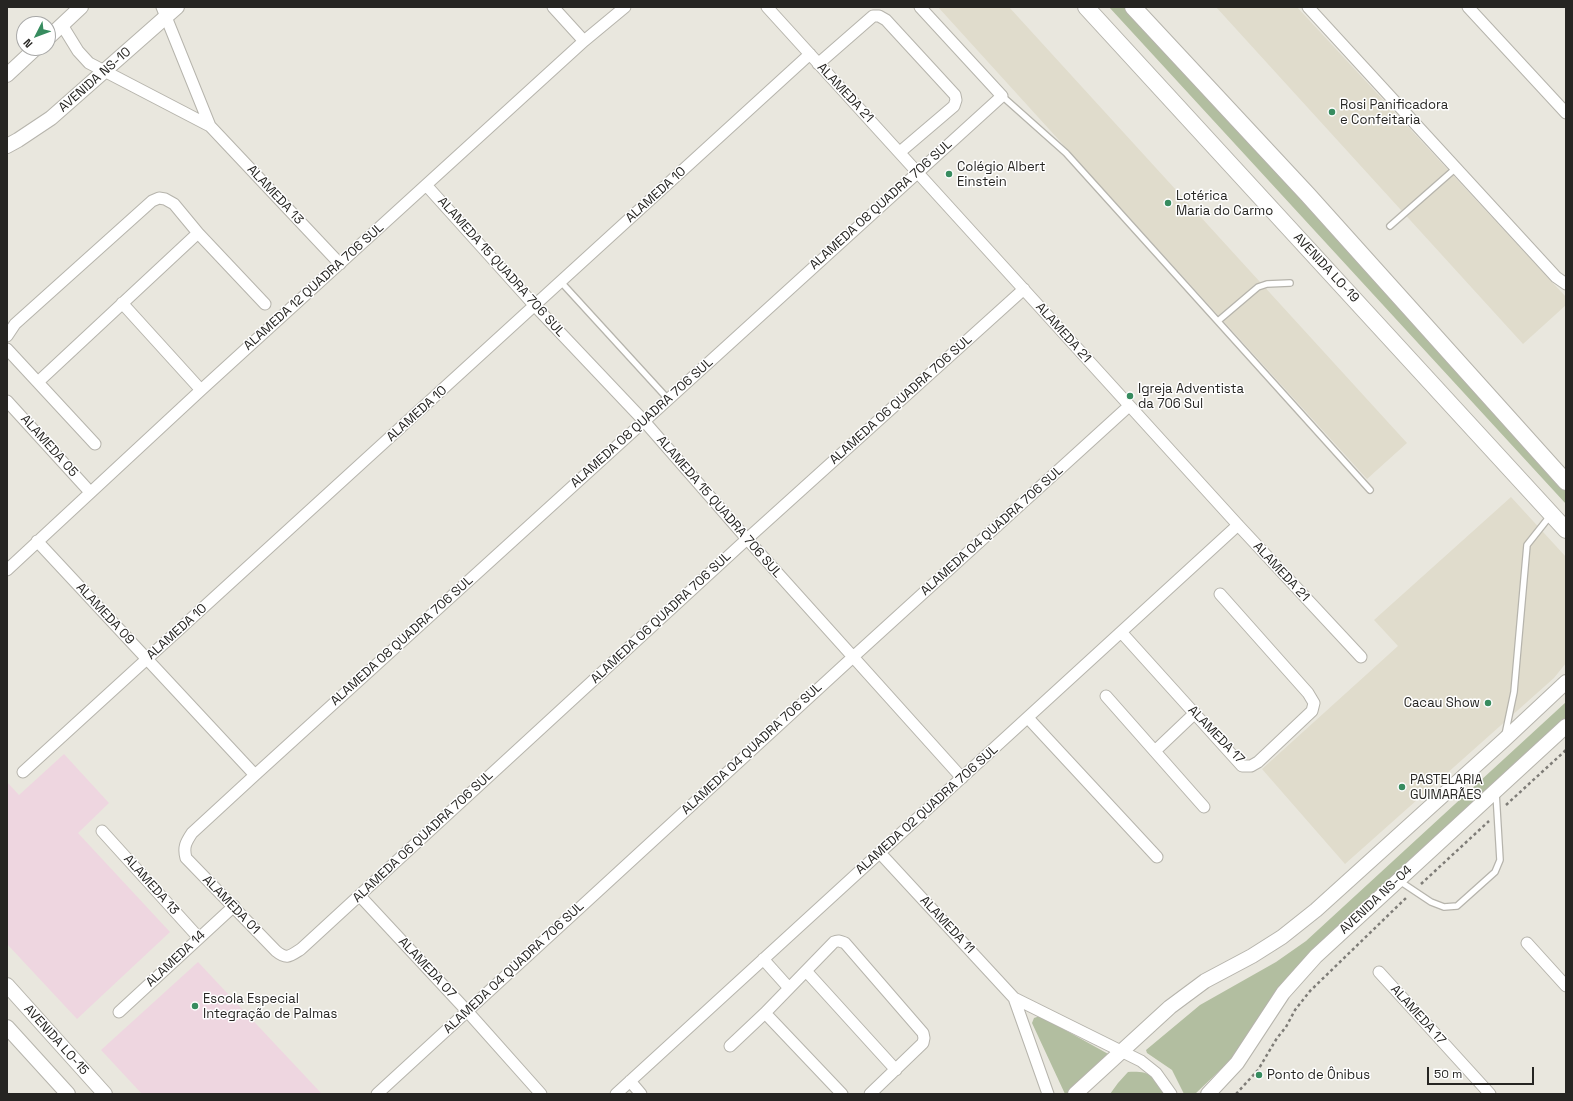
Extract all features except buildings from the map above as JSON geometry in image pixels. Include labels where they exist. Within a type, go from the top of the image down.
[{"type":"main road","name":"AVENIDA LO-19","points":[[1086,7],[1566,530]]},
{"type":"main road","points":[[1132,7],[1308,195],[1566,482]]},
{"type":"street","points":[[56,31],[81,7]]},
{"type":"street","name":"AVENIDA NS-10","points":[[7,146],[51,118],[103,72],[164,12],[177,7]]},
{"type":"street","points":[[553,7],[584,41]]},
{"type":"street","name":"ALAMEDA 21","points":[[767,7],[1129,406],[1361,657]]},
{"type":"street","points":[[920,7],[1002,96]]},
{"type":"street","points":[[1308,7],[1556,277],[1566,284]]},
{"type":"street","points":[[1468,7],[1566,113]]},
{"type":"street","name":"ALAMEDA 12 QUADRA 706 SUL","points":[[7,570],[201,390],[620,9]]},
{"type":"street","name":"ALAMEDA 13","points":[[164,12],[210,126]]},
{"type":"street","points":[[818,64],[873,16],[879,16],[886,20],[954,95],[956,100],[954,106],[900,152]]},
{"type":"street","name":"ALAMEDA 13","points":[[62,25],[78,52],[88,63],[210,126],[340,264]]},
{"type":"street","name":"ALAMEDA 10","points":[[23,772],[810,54]]},
{"type":"street","points":[[7,75],[27,56]]},
{"type":"street","name":"ALAMEDA 08 QUADRA 706 SUL","points":[[192,833],[1002,96]]},
{"type":"street","name":"ALAMEDA 15 QUADRA 706 SUL","points":[[426,185],[535,306],[644,421],[747,539],[962,778]]},
{"type":"street","points":[[7,336],[15,324],[152,201],[159,198],[165,199],[174,204],[198,233],[265,304]]},
{"type":"street","points":[[38,382],[198,233]]},
{"type":"street","name":"ALAMEDA 06 QUADRA 706 SUL","points":[[301,949],[747,539],[1024,289]]},
{"type":"street","points":[[122,303],[201,390]]},
{"type":"street","points":[[7,349],[95,444]]},
{"type":"street","name":"ALAMEDA 05","points":[[7,400],[90,492]]},
{"type":"street","name":"ALAMEDA 04 QUADRA 706 SUL","points":[[377,1094],[1129,406]]},
{"type":"street","name":"ALAMEDA 02 QUADRA 706 SUL","points":[[616,1094],[1238,525]]},
{"type":"street","name":"ALAMEDA 09","points":[[38,541],[255,775]]},
{"type":"street","name":"ALAMEDA 17","points":[[1121,632],[1242,766],[1250,766],[1258,762],[1312,711],[1314,703],[1308,693],[1220,594]]},
{"type":"street","points":[[1075,1094],[1170,1006],[1205,981],[1252,956],[1282,937],[1316,910],[1566,682]]},
{"type":"street","points":[[1106,696],[1204,807]]},
{"type":"street","points":[[1155,752],[1195,713]]},
{"type":"street","points":[[1028,718],[1157,857]]},
{"type":"street","name":"AVENIDA NS-04","points":[[1208,1094],[1237,1063],[1283,993],[1316,956],[1566,726]]},
{"type":"street","name":"ALAMEDA 13","points":[[102,831],[199,938]]},
{"type":"street","name":"ALAMEDA 01","points":[[192,833],[185,844],[184,850],[186,858],[282,956],[288,957],[301,949]]},
{"type":"street","name":"ALAMEDA 11","points":[[880,853],[1014,998],[1141,1062],[1156,1073],[1171,1094]]},
{"type":"street","name":"ALAMEDA 07","points":[[360,896],[542,1094]]},
{"type":"street","name":"ALAMEDA 14","points":[[119,1012],[234,906]]},
{"type":"street","points":[[730,1046],[837,940],[845,943],[923,1033],[923,1043],[870,1094]]},
{"type":"street","points":[[1527,943],[1566,986]]},
{"type":"street","points":[[763,959],[789,988]]},
{"type":"street","points":[[806,971],[896,1070]]},
{"type":"street","name":"ALAMEDA 17","points":[[1379,972],[1490,1094]]},
{"type":"street","name":"AVENIDA LO-15","points":[[7,985],[106,1094]]},
{"type":"street","name":"ALAMEDA 11","points":[[1014,998],[1048,1094]]},
{"type":"street","points":[[765,1013],[842,1094]]},
{"type":"street","name":"AVENIDA LO-15","points":[[7,1027],[68,1094]]},
{"type":"street","points":[[630,1081],[641,1094]]},
{"type":"lane","points":[[1002,96],[1066,153],[1370,490]]},
{"type":"lane","points":[[1390,226],[1456,168]]},
{"type":"lane","points":[[561,282],[668,399]]},
{"type":"lane","points":[[1218,321],[1258,287],[1267,284],[1290,283]]},
{"type":"lane","points":[[1504,740],[1514,692],[1527,545],[1552,514]]},
{"type":"lane","points":[[1398,880],[1431,902],[1444,907],[1457,906],[1495,872],[1500,860],[1495,791]]},
{"type":"path","points":[[1503,808],[1566,750]]},
{"type":"path","points":[[1420,886],[1492,818]]},
{"type":"path","points":[[1236,1094],[1258,1070],[1286,1027],[1295,1010],[1310,992],[1409,896]]},
{"type":"shaded area","points":[[938,7],[1009,7],[1407,443],[1367,479]]},
{"type":"shaded area","points":[[1216,7],[1297,7],[1566,297],[1566,305],[1523,344]]},
{"type":"shaded area","points":[[1511,497],[1566,557],[1566,663],[1554,678],[1345,864],[1262,769],[1398,646],[1374,620]]},
{"type":"shaded area","points":[[64,754],[109,803],[78,833],[170,932],[77,1019],[7,944],[7,782],[19,795]]},
{"type":"shaded area","name":"Escola Especial Integração de Palmas","points":[[198,962],[322,1094],[142,1094],[101,1050]]},
{"type":"green space","points":[[1109,7],[1126,7],[1566,489],[1566,504]]},
{"type":"green space","points":[[1566,702],[1566,719],[1344,923],[1239,1052],[1195,1094],[1184,1094],[1172,1070],[1147,1053],[1146,1050],[1200,1005],[1276,962],[1306,941]]},
{"type":"green space","points":[[1040,1016],[1110,1055],[1067,1094],[1065,1094],[1032,1023],[1034,1018]]},
{"type":"green space","points":[[1128,1072],[1142,1072],[1151,1076],[1158,1082],[1165,1094],[1110,1094]]},
{"type":"place","name":"Rosi Panificadora e Confeitaria","points":[[1332,112]]},
{"type":"place","name":"Colégio Albert Einstein","points":[[949,174]]},
{"type":"place","name":"Lotérica Maria do Carmo","points":[[1168,203]]},
{"type":"place","name":"Igreja Adventista da 706 Sul","points":[[1130,396]]},
{"type":"place","name":"Cacau Show","points":[[1488,703]]},
{"type":"place","name":"PASTELARIA GUIMARÃES","points":[[1402,787]]},
{"type":"place","name":"Escola Especial Integração de Palmas","points":[[195,1006]]},
{"type":"place","name":"Ponto de Ônibus","points":[[1259,1075]]}]
